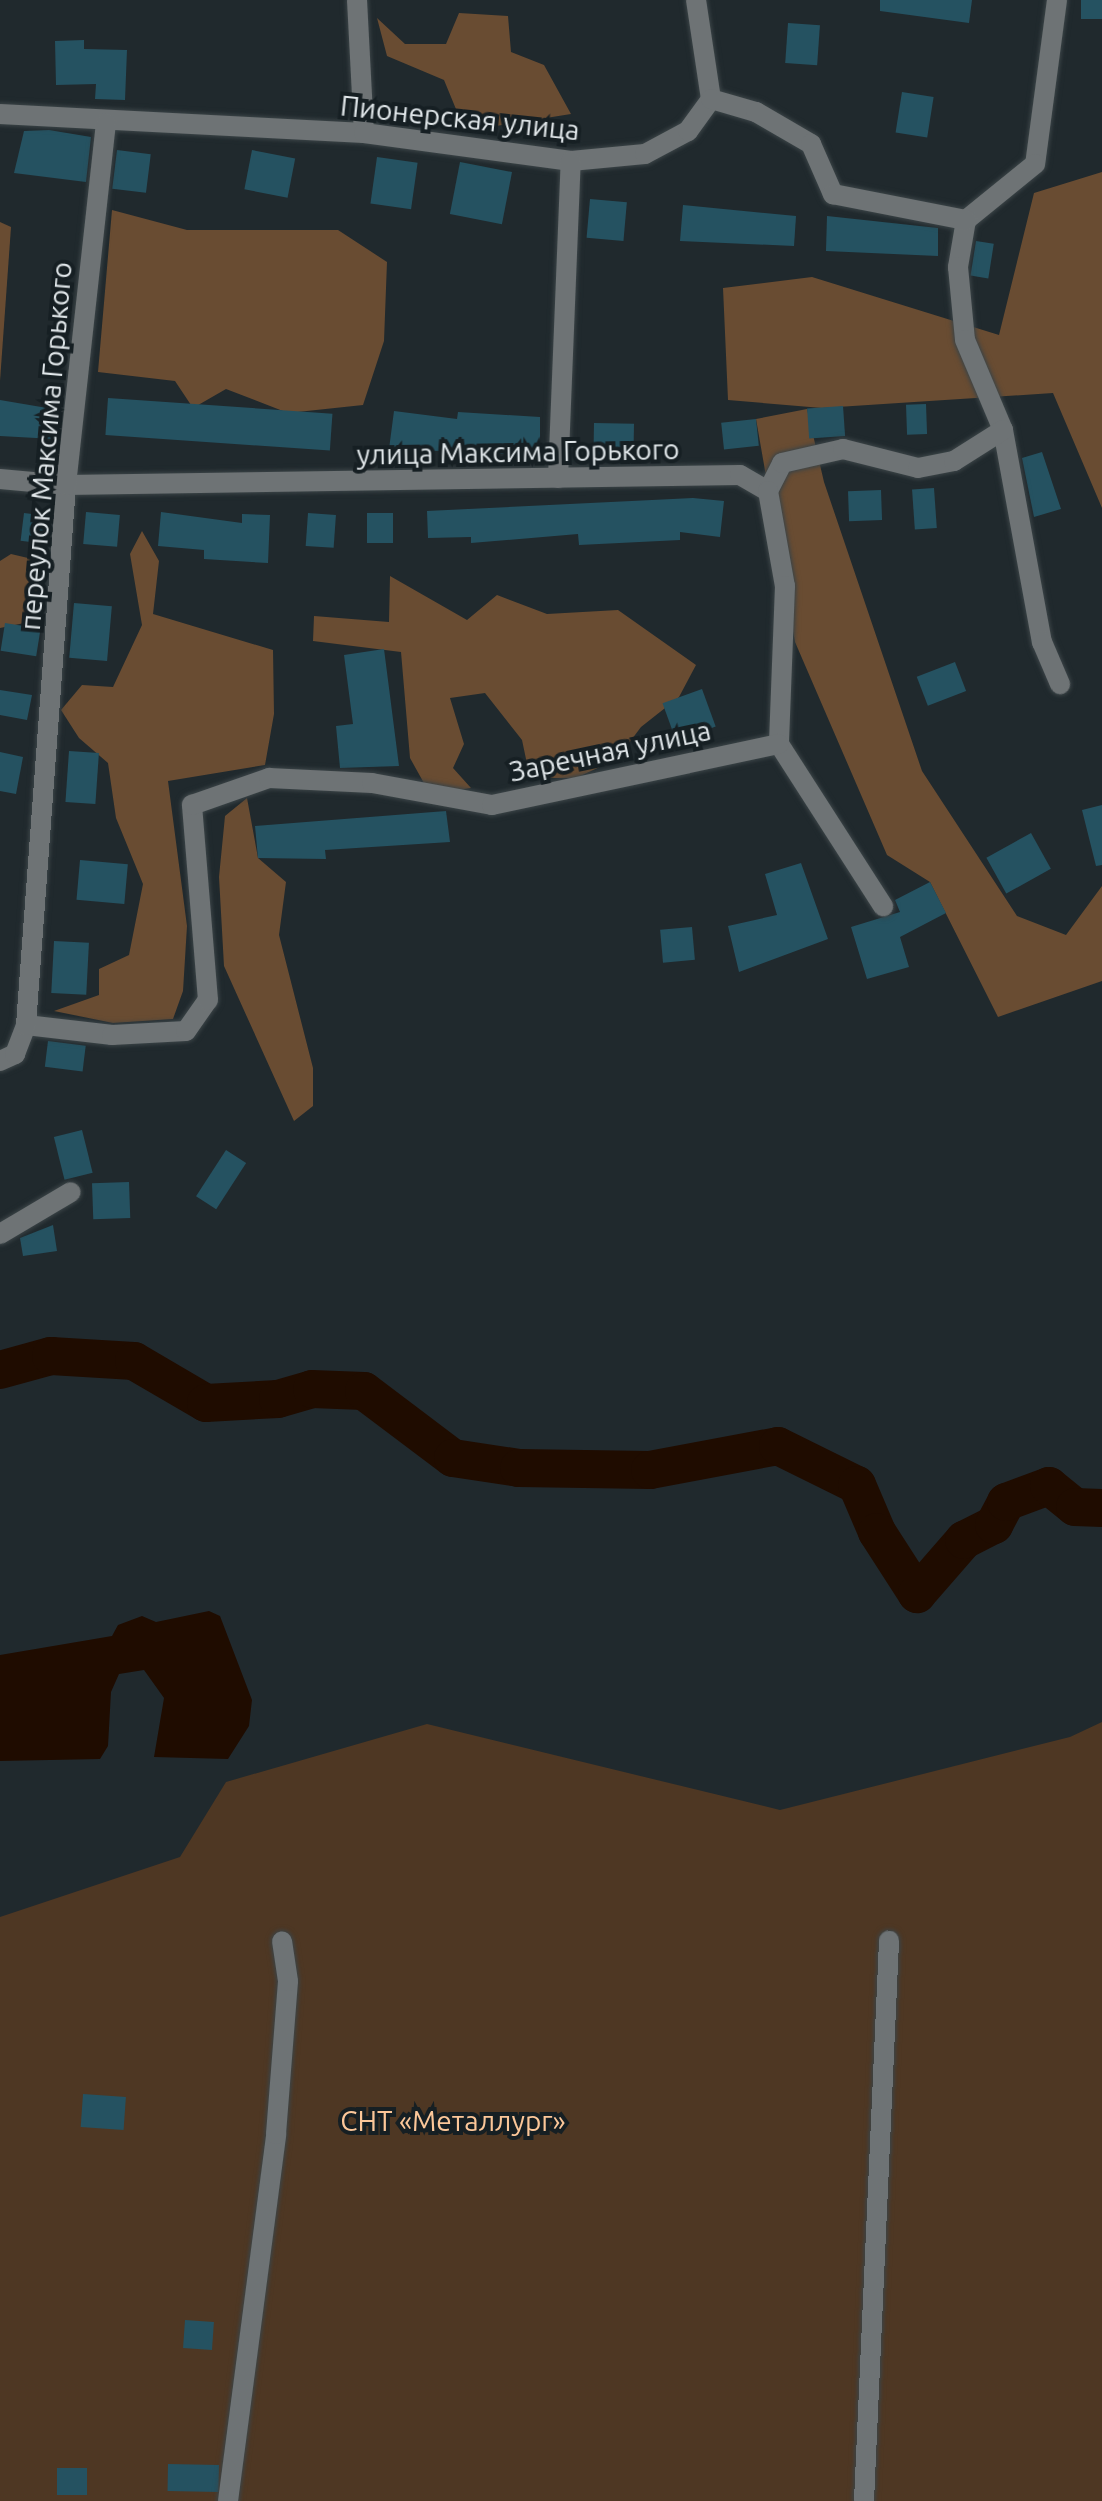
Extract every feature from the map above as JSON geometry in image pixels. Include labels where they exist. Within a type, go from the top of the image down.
[{"type":"street","points":[[357,0],[364,133]]},
{"type":"street","points":[[696,0],[712,99],[756,112],[812,144],[833,194],[966,220]]},
{"type":"street","points":[[1057,0],[1036,164],[966,220],[958,266],[966,340],[1003,430],[1042,642],[1060,684]]},
{"type":"street","name":"Пионерская улица","points":[[0,114],[106,123],[364,133],[572,161],[644,154],[688,132],[712,99]]},
{"type":"street","name":"переулок Максима Горького","points":[[26,1025],[66,485],[106,123]]},
{"type":"street","points":[[558,478],[572,161]]},
{"type":"street","points":[[883,906],[779,744],[785,586],[768,491],[782,463],[843,449],[918,468],[954,461],[1003,430]]},
{"type":"street","name":"улица Максима Горького","points":[[0,479],[66,485],[740,475],[768,491]]},
{"type":"street","name":"Заречная улица","points":[[26,1025],[112,1034],[186,1031],[208,1000],[192,805],[269,778],[372,783],[492,805],[779,744]]},
{"type":"street","points":[[0,1061],[15,1054],[26,1025]]},
{"type":"street","points":[[0,1234],[71,1192]]},
{"type":"street","points":[[228,2501],[276,2134],[288,1981],[282,1940]]},
{"type":"street","points":[[864,2501],[890,1941]]},
{"type":"green space","name":"СНТ «Металлург»","points":[[1102,1722],[1102,2501],[0,2501],[0,1917],[180,1857],[226,1782],[427,1724],[780,1810],[1070,1737]]},
{"type":"shaded area","points":[[459,13],[508,16],[511,52],[544,65],[571,114],[465,131],[444,80],[387,56],[377,18],[405,44],[446,44]]},
{"type":"shaded area","points":[[1102,172],[1102,508],[1053,393],[822,408],[728,400],[723,288],[812,277],[999,335],[1034,193]]},
{"type":"shaded area","points":[[112,210],[187,230],[338,230],[387,262],[384,341],[363,405],[288,413],[226,389],[193,408],[175,381],[98,372]]},
{"type":"shaded area","points":[[0,222],[11,227],[0,381]]},
{"type":"shaded area","points":[[807,409],[824,482],[922,771],[1017,916],[1066,935],[1102,886],[1102,981],[998,1017],[930,882],[887,855],[795,642],[756,419]]},
{"type":"shaded area","points":[[142,531],[159,561],[153,614],[273,650],[274,714],[265,765],[168,781],[187,926],[183,991],[173,1019],[113,1023],[54,1011],[99,995],[99,969],[129,955],[143,884],[116,818],[108,763],[79,738],[61,710],[82,685],[113,687],[142,625],[130,554]]},
{"type":"shaded area","points":[[11,554],[45,562],[39,620],[0,628],[0,561]]},
{"type":"shaded area","points":[[390,576],[467,620],[497,595],[547,614],[618,610],[696,665],[679,697],[641,727],[617,759],[576,778],[530,778],[522,740],[485,693],[450,698],[464,744],[453,768],[471,788],[430,794],[410,758],[401,652],[313,641],[314,616],[389,622]]},
{"type":"shaded area","points":[[247,798],[258,858],[286,882],[279,935],[313,1068],[313,1106],[294,1121],[224,966],[219,877],[225,816]]},
{"type":"shaded area","points":[[209,1611],[220,1616],[252,1700],[249,1726],[228,1759],[154,1757],[164,1698],[144,1670],[119,1674],[111,1692],[108,1746],[100,1759],[0,1761],[0,1655],[112,1636],[118,1625],[142,1616],[156,1622]]},
{"type":"building","points":[[880,0],[972,0],[969,23],[880,11]]},
{"type":"building","points":[[1081,0],[1102,0],[1102,19],[1081,19]]},
{"type":"building","points":[[788,23],[820,25],[817,65],[785,63]]},
{"type":"building","points":[[84,40],[84,49],[127,50],[125,100],[95,99],[96,84],[56,85],[55,41]]},
{"type":"building","points":[[902,92],[934,97],[927,138],[896,132]]},
{"type":"building","points":[[49,130],[91,137],[86,182],[14,173],[24,131]]},
{"type":"building","points":[[117,150],[151,154],[146,193],[112,189]]},
{"type":"building","points":[[252,150],[295,158],[288,198],[244,189]]},
{"type":"building","points":[[377,157],[418,163],[411,209],[370,204]]},
{"type":"building","points":[[460,162],[512,172],[502,224],[450,214]]},
{"type":"building","points":[[590,199],[627,202],[623,241],[587,238]]},
{"type":"building","points":[[683,205],[796,216],[794,246],[680,241]]},
{"type":"building","points":[[827,216],[938,228],[938,256],[826,251]]},
{"type":"building","points":[[976,241],[994,244],[988,278],[971,276]]},
{"type":"building","points":[[108,398],[332,414],[330,451],[105,435]]},
{"type":"building","points":[[0,400],[59,410],[54,439],[0,436]]},
{"type":"building","points":[[926,404],[927,434],[907,435],[906,405]]},
{"type":"building","points":[[843,406],[845,436],[809,438],[807,409]]},
{"type":"building","points":[[394,411],[457,419],[458,412],[540,417],[540,455],[389,449]]},
{"type":"building","points":[[756,419],[759,446],[724,450],[721,423]]},
{"type":"building","points":[[594,423],[634,424],[633,458],[593,457]]},
{"type":"building","points":[[1042,452],[1061,509],[1034,517],[1022,458]]},
{"type":"building","points":[[934,488],[937,528],[915,529],[912,490]]},
{"type":"building","points":[[881,490],[882,520],[849,521],[848,491]]},
{"type":"building","points":[[693,498],[724,501],[720,537],[680,532],[680,540],[579,545],[578,534],[471,543],[471,537],[428,538],[427,511]]},
{"type":"building","points":[[86,512],[120,515],[117,547],[83,544]]},
{"type":"building","points":[[161,512],[242,523],[242,514],[270,515],[268,563],[204,559],[204,550],[158,546]]},
{"type":"building","points":[[24,513],[50,516],[46,544],[21,541]]},
{"type":"building","points":[[308,513],[336,515],[334,548],[306,546]]},
{"type":"building","points":[[367,513],[393,513],[393,543],[367,543]]},
{"type":"building","points":[[74,603],[112,606],[107,661],[69,658]]},
{"type":"building","points":[[5,623],[41,629],[36,656],[1,651]]},
{"type":"building","points":[[384,649],[399,766],[340,768],[336,726],[353,724],[344,655]]},
{"type":"building","points":[[955,662],[966,691],[928,706],[917,677]]},
{"type":"building","points":[[702,689],[716,727],[676,741],[663,703]]},
{"type":"building","points":[[0,690],[32,695],[27,720],[0,715]]},
{"type":"building","points":[[69,751],[99,753],[95,804],[65,802]]},
{"type":"building","points":[[0,752],[23,757],[16,794],[0,791]]},
{"type":"building","points":[[1102,805],[1102,865],[1096,866],[1082,810]]},
{"type":"building","points":[[446,811],[450,842],[325,850],[326,859],[258,858],[255,826]]},
{"type":"building","points":[[1031,833],[1051,869],[1006,894],[986,858]]},
{"type":"building","points":[[80,860],[128,864],[124,904],[77,900]]},
{"type":"building","points":[[801,863],[828,939],[739,972],[728,926],[777,915],[765,874]]},
{"type":"building","points":[[930,882],[946,913],[900,937],[909,967],[867,979],[851,927],[900,912],[895,900]]},
{"type":"building","points":[[692,927],[695,960],[663,963],[660,930]]},
{"type":"building","points":[[54,941],[89,943],[86,995],[51,993]]},
{"type":"building","points":[[48,1041],[86,1046],[83,1071],[45,1067]]},
{"type":"building","points":[[82,1130],[93,1173],[65,1180],[54,1137]]},
{"type":"building","points":[[226,1150],[246,1163],[216,1209],[196,1196]]},
{"type":"building","points":[[129,1182],[130,1218],[93,1219],[92,1183]]},
{"type":"building","points":[[53,1225],[57,1251],[23,1256],[20,1238]]},
{"type":"building","points":[[83,2094],[126,2097],[124,2130],[81,2127]]},
{"type":"building","points":[[185,2320],[214,2322],[212,2350],[183,2348]]},
{"type":"building","points":[[168,2464],[219,2465],[219,2492],[168,2491]]},
{"type":"building","points":[[57,2468],[87,2468],[87,2495],[57,2495]]},
{"type":"waterway","points":[[0,1370],[51,1356],[134,1361],[206,1403],[278,1399],[312,1389],[364,1391],[453,1458],[519,1468],[650,1470],[778,1446],[857,1485],[877,1532],[917,1594],[964,1540],[994,1525],[1006,1502],[1049,1486],[1075,1507],[1102,1508]]}]
